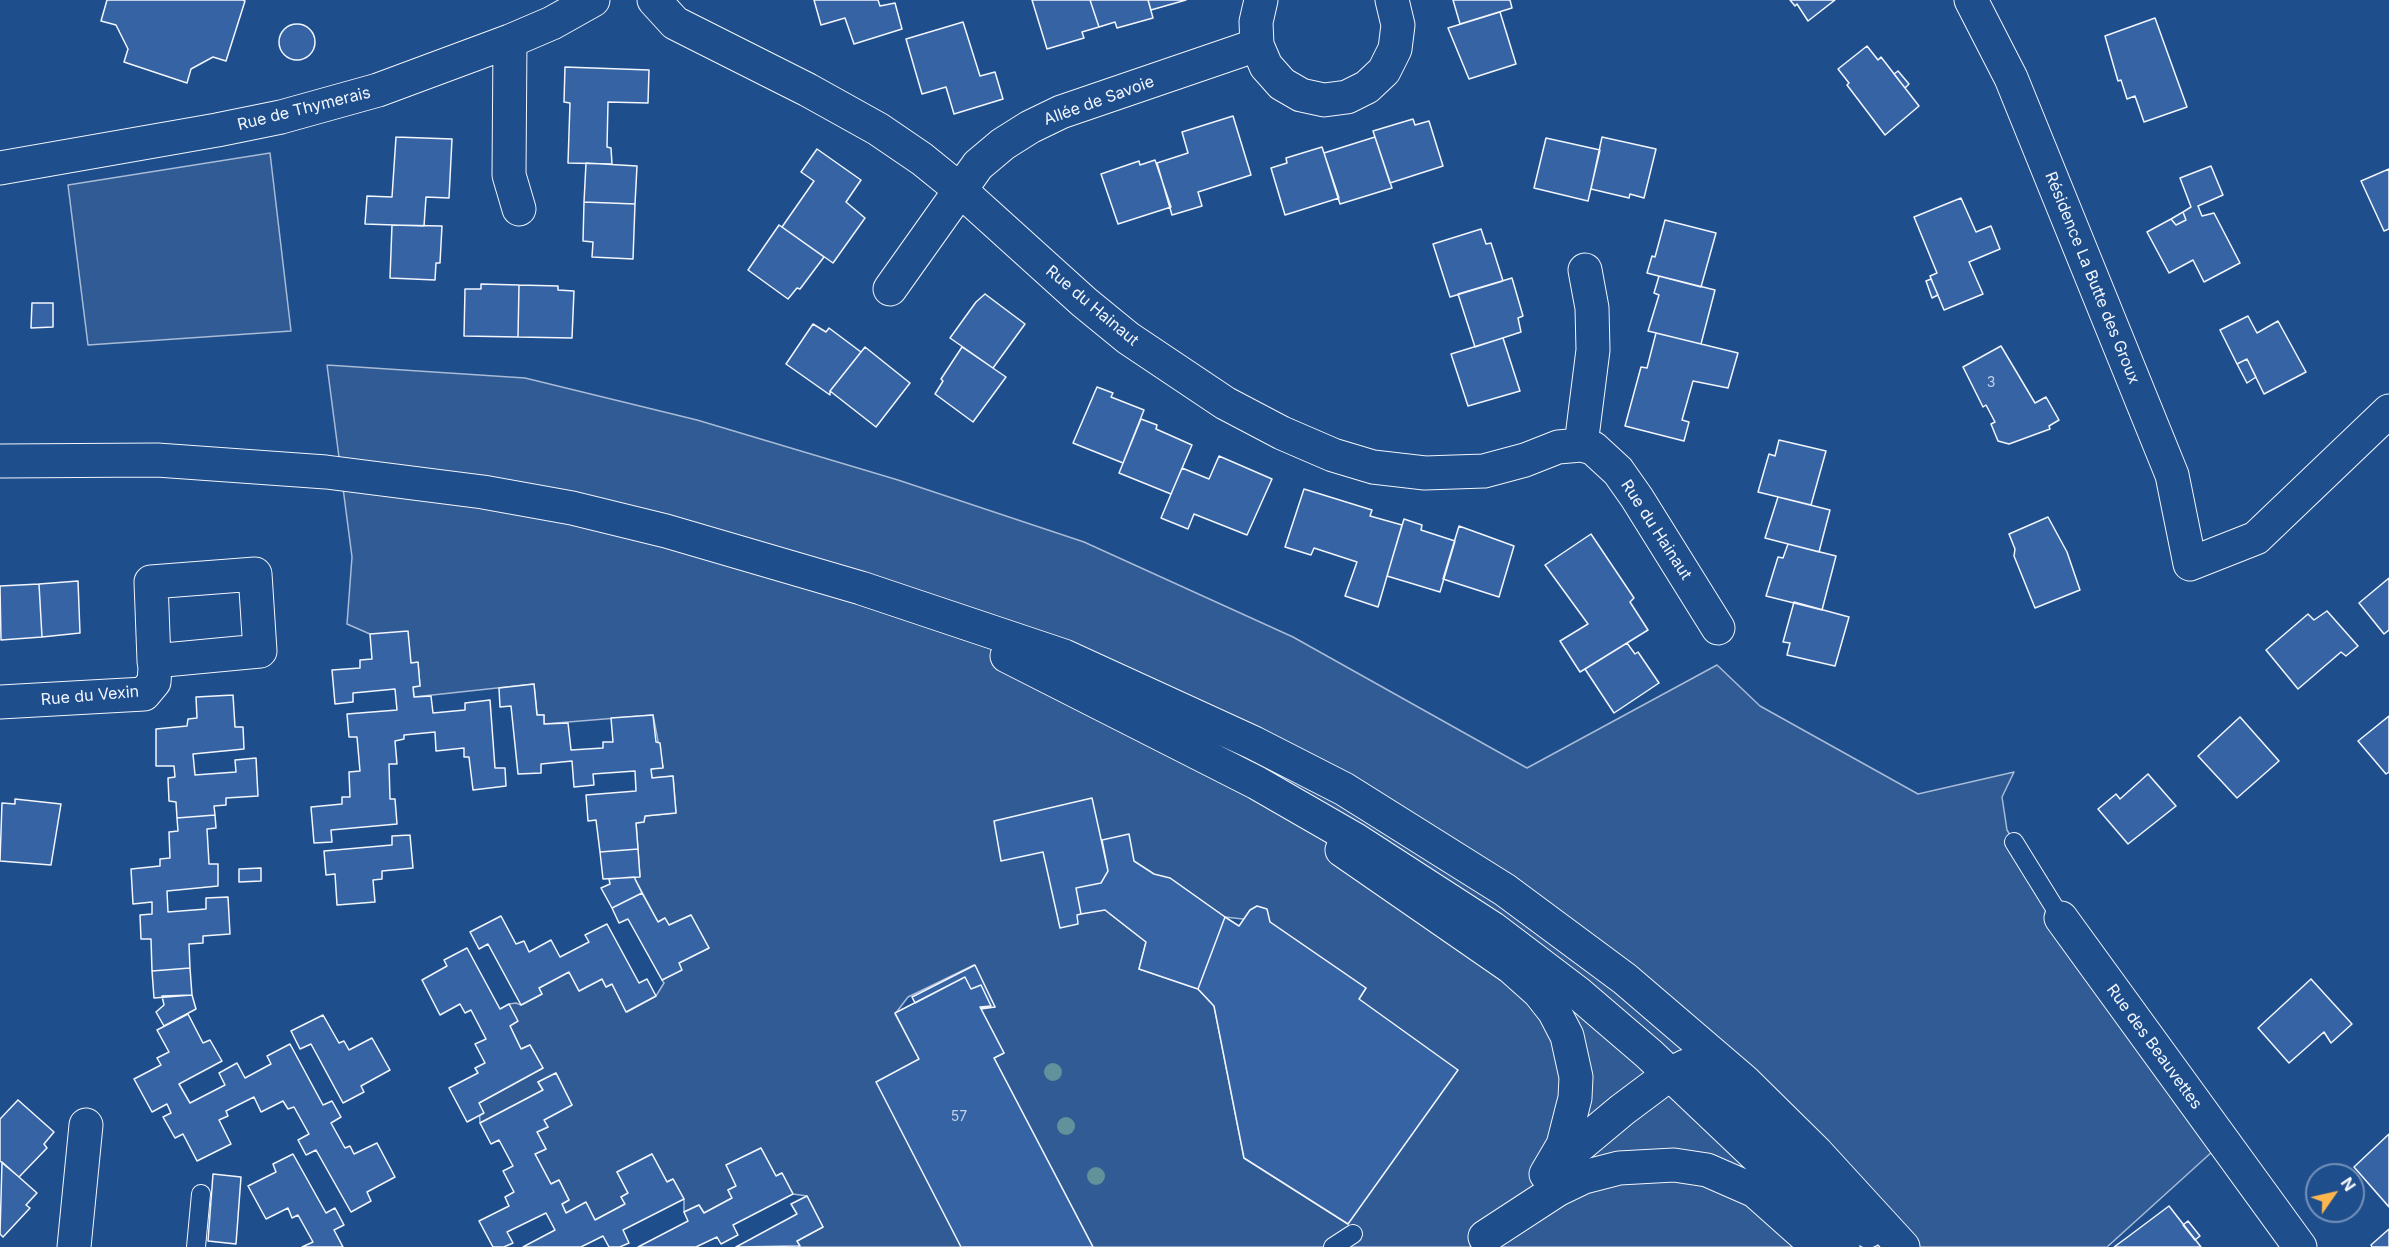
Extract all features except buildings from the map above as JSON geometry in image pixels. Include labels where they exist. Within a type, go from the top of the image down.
[{"type":"street","name":"Rue de Thymerais","points":[[0,168],[115,149],[281,117],[378,90],[510,41],[552,23],[593,0]]},
{"type":"street","name":"Rue du Hainaut","points":[[654,0],[675,23],[808,90],[878,129],[959,189],[1084,302],[1176,372],[1225,403],[1273,428],[1333,455],[1373,467],[1425,473],[1484,471],[1524,460],[1558,447],[1581,445],[1593,448],[1618,471],[1718,628]]},
{"type":"street","points":[[1261,0],[1256,22],[1257,45],[1266,66],[1282,84],[1301,95],[1324,100],[1347,97],[1367,87],[1384,71],[1395,49],[1398,25],[1392,0]]},
{"type":"street","name":"Résidence La Butte des Groux","points":[[1971,0],[2011,78],[2172,475],[2190,564],[2256,538],[2389,411]]},
{"type":"street","points":[[510,41],[509,175],[519,209]]},
{"type":"street","name":"Allée de Savoie","points":[[890,289],[978,165],[1030,126],[1060,112],[1257,45]]},
{"type":"street","points":[[1581,445],[1593,350],[1592,308],[1585,270]]},
{"type":"street","points":[[0,461],[158,460],[326,471],[483,492],[572,508],[666,531],[861,588],[1064,656],[1163,699],[1344,789],[1445,850],[1567,934],[1692,1035],[1744,1081],[1816,1152],[1903,1247]]},
{"type":"street","points":[[861,588],[1118,711],[1257,783],[1420,879],[1492,928],[1579,994],[1670,1074],[1769,1168],[1844,1247]]},
{"type":"street","name":"Rue du Vexin","points":[[0,702],[144,694],[154,682],[154,661]]},
{"type":"street","points":[[1118,711],[1351,855],[1465,933],[1539,992],[1567,1036],[1576,1077],[1575,1098],[1563,1145],[1546,1174]]},
{"type":"street","name":"Rue des Beauvettes","points":[[2061,918],[2300,1247]]},
{"type":"street","points":[[1479,1242],[1546,1174],[1622,1110],[1670,1074],[1686,1066],[1695,1066],[1707,1073],[1885,1247]]},
{"type":"street","points":[[74,1247],[86,1125]]},
{"type":"street","points":[[1479,1242],[1557,1190],[1584,1177],[1619,1168],[1674,1166],[1707,1170],[1755,1191],[1816,1247]]},
{"type":"lane","name":"Rue des Beauvettes","points":[[2014,842],[2061,918]]},
{"type":"lane","points":[[196,1247],[201,1194]]},
{"type":"lane","points":[[1333,1247],[1353,1234]]},
{"type":"shaded area","points":[[270,153],[291,331],[88,345],[68,185]]},
{"type":"shaded area","points":[[327,365],[525,378],[697,420],[898,480],[1084,542],[1293,637],[1527,768],[1717,665],[1760,706],[1918,794],[2014,772],[2002,797],[2007,830],[2061,918],[2223,1142],[2107,1247],[1093,1247],[994,1058],[1004,1053],[980,1007],[995,1007],[974,965],[908,997],[895,1014],[919,1059],[961,1247],[799,1247],[797,1241],[823,1227],[807,1196],[793,1194],[782,1173],[776,1176],[761,1148],[727,1165],[736,1186],[728,1190],[732,1198],[704,1213],[699,1205],[684,1212],[684,1199],[673,1179],[667,1182],[652,1154],[617,1172],[628,1193],[621,1197],[625,1204],[595,1220],[586,1203],[566,1213],[562,1204],[569,1200],[559,1180],[551,1184],[535,1154],[546,1149],[537,1132],[548,1127],[544,1120],[572,1105],[556,1073],[538,1082],[543,1090],[480,1123],[479,1103],[543,1068],[530,1045],[521,1049],[510,1026],[509,1004],[521,1005],[542,994],[539,988],[569,972],[579,991],[602,979],[606,987],[612,984],[627,1012],[656,996],[664,983],[662,980],[681,970],[679,963],[709,948],[691,915],[669,925],[665,918],[658,922],[634,877],[640,876],[636,823],[644,822],[645,816],[676,813],[673,776],[652,778],[651,769],[663,767],[653,715],[544,724],[544,715],[537,715],[534,684],[414,697],[413,687],[420,686],[418,663],[411,663],[370,634],[347,624],[352,557]],"holes":[[[1170,878],[1225,917],[1270,922],[1366,988],[1359,999],[1348,1224],[1244,1158],[1214,1006],[1198,989],[1139,969],[1146,942],[1110,914]]]}]
